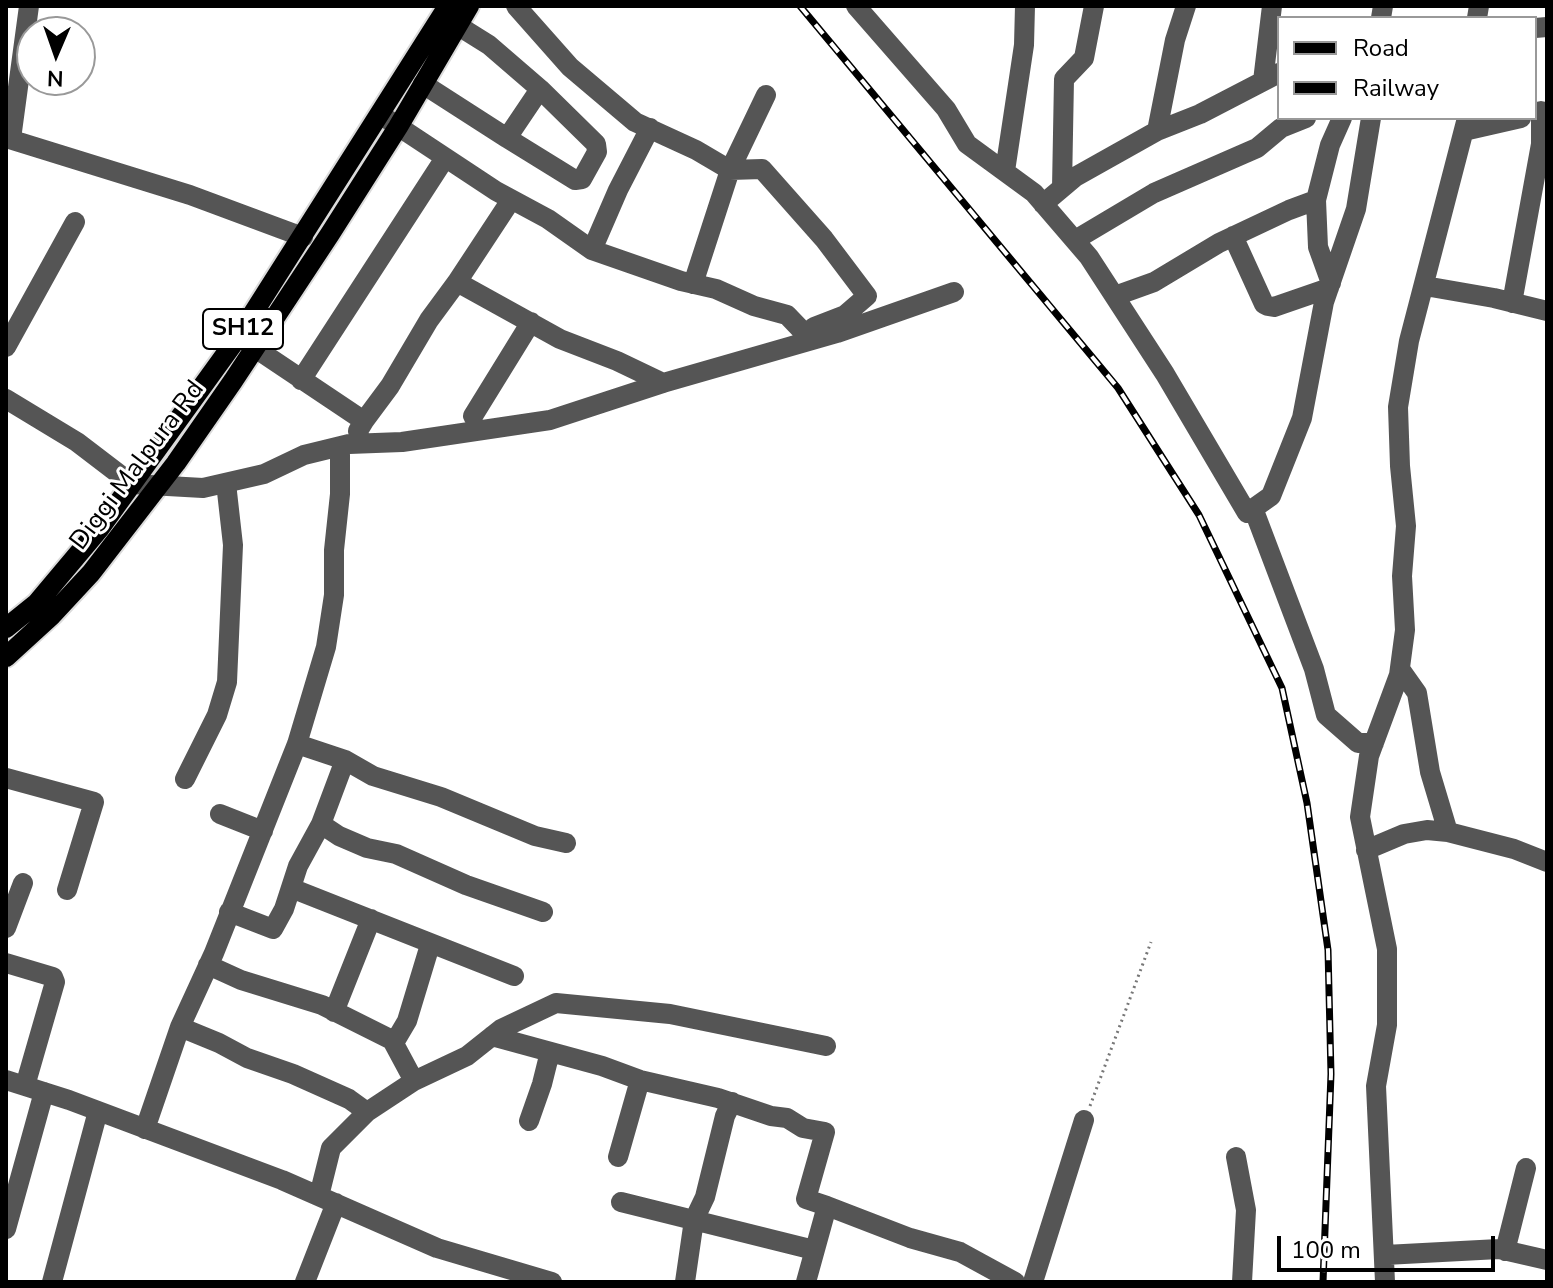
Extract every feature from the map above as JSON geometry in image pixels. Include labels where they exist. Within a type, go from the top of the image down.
[{"type":"main road","name":"Diggi Malpura Rd","points":[[6,628],[37,603],[100,528],[238,337],[379,114],[453,21],[469,6]]},
{"type":"main road","name":"Diggi Malpura Rd","points":[[6,657],[52,615],[91,573],[255,348],[398,127],[453,21]]},
{"type":"street","points":[[29,6],[8,138],[190,195],[303,237]]},
{"type":"street","points":[[516,6],[570,67],[635,122],[696,150],[730,170],[762,169],[824,239],[867,296],[845,315],[807,335]]},
{"type":"street","points":[[856,6],[946,109],[967,144],[1034,193],[1075,240],[1165,374],[1247,513],[1271,496],[1302,418],[1330,286],[1356,209],[1371,120]]},
{"type":"street","points":[[1005,171],[1024,45],[1025,6]]},
{"type":"street","points":[[1062,188],[1064,79],[1084,58],[1094,6]]},
{"type":"street","points":[[1157,131],[1175,40],[1186,6]]},
{"type":"street","points":[[1043,204],[1075,177],[1157,131],[1200,114],[1271,77],[1272,6]]},
{"type":"street","points":[[423,84],[575,180],[582,179],[597,152],[596,144],[540,89],[489,45],[453,21]]},
{"type":"street","points":[[507,138],[540,89]]},
{"type":"street","points":[[693,284],[730,170],[766,95]]},
{"type":"street","points":[[1512,303],[1541,144],[1541,111]]},
{"type":"street","points":[[379,114],[511,200],[548,219],[592,250],[787,315],[807,335]]},
{"type":"street","points":[[1075,240],[1154,193],[1257,148],[1281,128],[1301,120]]},
{"type":"street","points":[[1330,286],[1318,247],[1316,200],[1330,145],[1341,120]]},
{"type":"street","points":[[1385,1282],[1376,1086],[1387,1025],[1387,949],[1360,817],[1369,756],[1400,669],[1405,630],[1402,576],[1406,526],[1398,407],[1409,341],[1466,125],[1505,120]]},
{"type":"street","points":[[592,250],[650,128]]},
{"type":"street","points":[[301,380],[445,158]]},
{"type":"street","points":[[145,1129],[180,1027],[297,744],[326,647],[334,595],[334,550],[344,446],[390,386],[429,320],[511,200]]},
{"type":"street","points":[[1115,296],[1154,282],[1233,236],[1316,200]]},
{"type":"street","points":[[6,347],[15,309],[75,222]]},
{"type":"street","points":[[1233,236],[1264,304],[1274,307],[1330,286]]},
{"type":"street","points":[[457,282],[560,339],[663,383]]},
{"type":"street","points":[[1425,286],[1547,311]]},
{"type":"street","points":[[6,399],[77,442],[132,484],[203,488],[264,474],[304,455],[344,446],[414,441],[550,420],[807,335],[954,292]]},
{"type":"street","points":[[473,416],[531,322]]},
{"type":"street","points":[[255,348],[364,421]]},
{"type":"street","points":[[185,779],[217,715],[227,682],[233,545],[226,483]]},
{"type":"street","points":[[1253,508],[1314,669],[1326,715],[1358,743],[1374,743]]},
{"type":"street","points":[[1400,669],[1417,693],[1434,786],[1448,832]]},
{"type":"street","points":[[297,744],[345,760],[373,776],[441,797],[535,836],[566,843]]},
{"type":"street","points":[[229,912],[273,929],[284,909],[298,866],[321,824],[345,760]]},
{"type":"street","points":[[6,778],[94,802],[67,890]]},
{"type":"street","points":[[220,814],[263,831]]},
{"type":"street","points":[[321,824],[367,848],[396,854],[466,885],[543,912]]},
{"type":"street","points":[[1366,850],[1404,834],[1427,830],[1448,832],[1514,849],[1547,862]]},
{"type":"street","points":[[6,928],[23,883]]},
{"type":"street","points":[[291,888],[514,976]]},
{"type":"street","points":[[334,1012],[371,919]]},
{"type":"street","points":[[394,1043],[407,1021],[430,945]]},
{"type":"street","points":[[6,963],[53,977],[55,982],[25,1086],[6,1229]]},
{"type":"street","points":[[208,965],[241,980],[322,1005],[394,1043],[414,1081]]},
{"type":"street","points":[[305,1282],[327,1199],[331,1148],[367,1112],[414,1081],[467,1056],[501,1029],[556,1003],[670,1014],[826,1046]]},
{"type":"street","points":[[180,1027],[349,1099],[367,1112]]},
{"type":"street","points":[[492,1036],[640,1080],[732,1102],[771,1116],[787,1118],[803,1128],[825,1132],[806,1199],[910,1238],[960,1252],[1015,1282]]},
{"type":"street","points":[[529,1121],[550,1052]]},
{"type":"street","points":[[618,1157],[640,1080]]},
{"type":"street","points":[[25,1086],[327,1199],[437,1248],[552,1282]]},
{"type":"street","points":[[685,1282],[694,1220],[705,1197],[725,1116],[732,1102]]},
{"type":"street","points":[[52,1282],[98,1111]]},
{"type":"street","points":[[1033,1282],[1084,1120]]},
{"type":"street","points":[[1236,1157],[1246,1210],[1242,1282]]},
{"type":"street","points":[[1505,1251],[1526,1168]]},
{"type":"street","points":[[621,1202],[814,1250]]},
{"type":"street","points":[[806,1282],[827,1206]]},
{"type":"street","points":[[1385,1255],[1467,1249],[1505,1251],[1547,1260]]},
{"type":"path","points":[[1084,1120],[1151,942]]},
{"type":"railway","points":[[800,6],[1118,388],[1199,515],[1282,688],[1307,803],[1328,950],[1331,1074],[1323,1282]]}]
